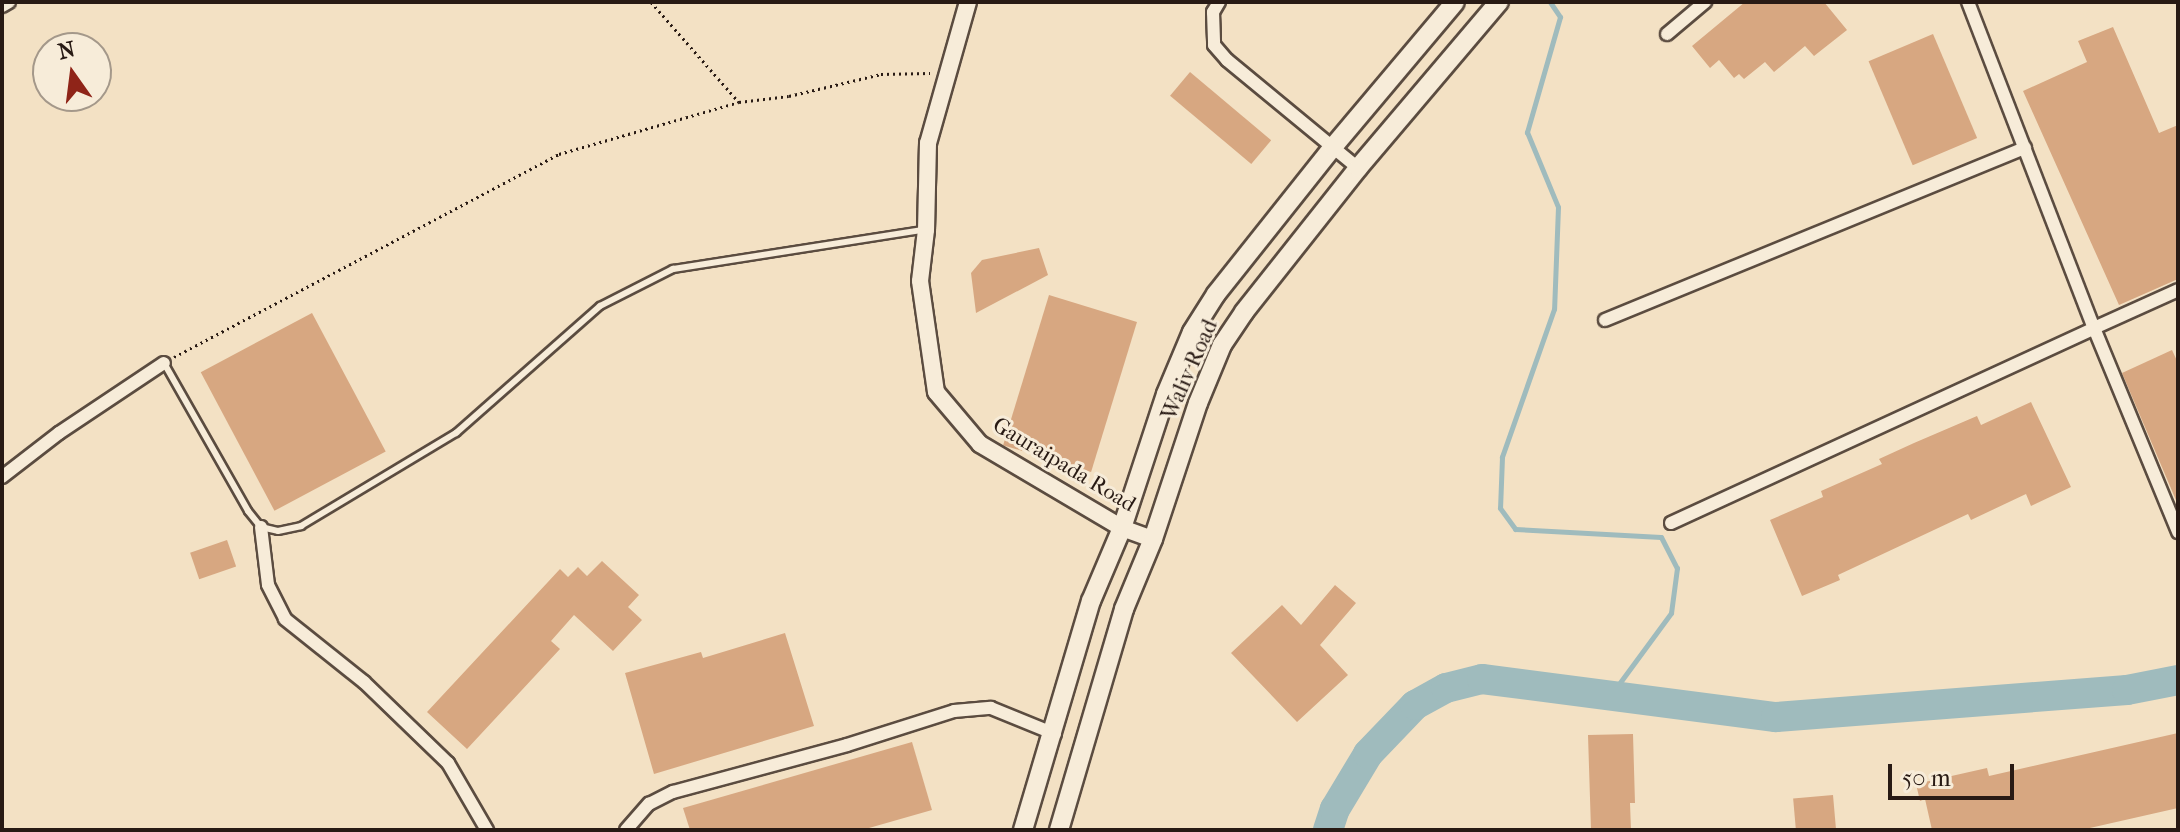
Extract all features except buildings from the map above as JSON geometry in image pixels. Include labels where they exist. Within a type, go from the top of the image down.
[{"type":"main road","name":"Waliv Road","points":[[1023,830],[1055,734],[1091,601],[1122,528],[1166,394],[1192,332],[1216,294],[1333,147],[1455,2]]},
{"type":"main road","name":"Waliv Road","points":[[1059,830],[1124,609],[1153,539],[1198,403],[1222,345],[1244,312],[1358,168],[1499,2]]},
{"type":"street","points":[[2,6],[9,2]]},
{"type":"street","name":"Gauraipada Road","points":[[968,2],[928,143],[926,230],[920,281],[936,392],[980,444],[1122,528],[1153,539]]},
{"type":"street","points":[[1219,2],[1213,12],[1214,45],[1227,60],[1358,168]]},
{"type":"street","points":[[1667,34],[1705,2]]},
{"type":"street","points":[[1968,2],[2094,328],[2178,532]]},
{"type":"street","points":[[1605,320],[2025,148]]},
{"type":"street","points":[[1671,523],[2178,290]]},
{"type":"street","points":[[2,477],[59,433],[164,363]]},
{"type":"street","points":[[261,527],[268,585],[274,603],[285,619],[364,682],[448,763],[487,830]]},
{"type":"street","points":[[626,830],[649,804],[673,792],[847,745],[954,711],[991,708],[1055,734]]},
{"type":"lane","points":[[164,363],[248,511],[261,527],[278,531],[301,526],[417,459],[456,433],[600,306],[673,269],[926,230]]},
{"type":"path","points":[[651,2],[739,102]]},
{"type":"path","points":[[164,363],[559,154],[739,102],[789,96],[881,74],[949,72]]},
{"type":"waterway","points":[[1550,2],[1560,17],[1527,132],[1558,207],[1554,309],[1502,457],[1500,508],[1515,529],[1661,537],[1677,568],[1671,613],[1610,696]]},
{"type":"waterway","points":[[1328,830],[1335,809],[1368,754],[1415,705],[1446,688],[1482,679],[1776,717],[2127,690],[2178,680]]}]
